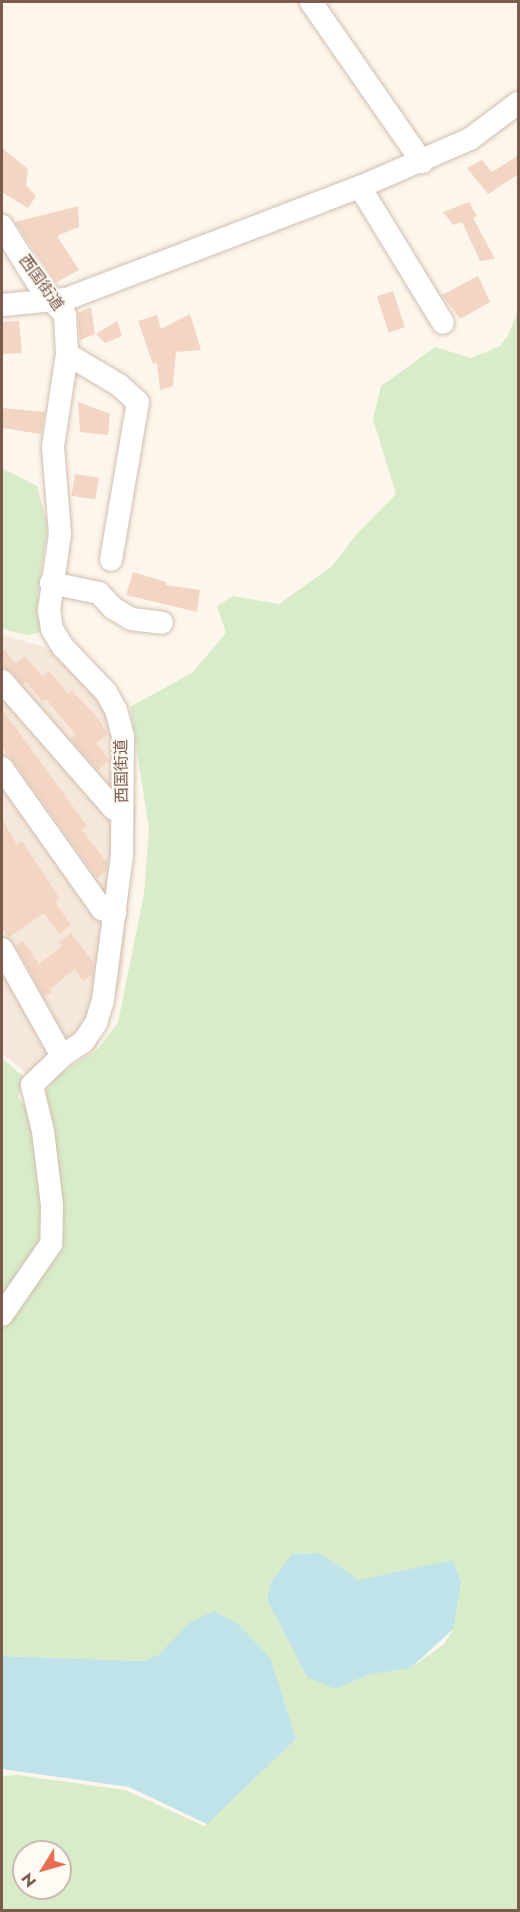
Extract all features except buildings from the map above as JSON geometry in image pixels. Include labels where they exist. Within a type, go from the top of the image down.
[{"type":"street","points":[[311,2],[422,162]]},
{"type":"street","points":[[2,305],[66,299],[360,187],[470,140],[518,104]]},
{"type":"street","points":[[360,187],[443,323]]},
{"type":"street","name":"西国街道","points":[[2,226],[37,282],[65,315],[67,354],[53,447],[60,534],[48,610],[52,629],[63,647],[106,693],[116,710],[123,737],[122,855],[103,1000],[96,1023],[84,1042],[62,1056],[32,1085],[43,1131],[52,1205],[51,1244],[2,1315]]},
{"type":"street","points":[[67,354],[119,385],[138,402],[111,560]]},
{"type":"street","points":[[51,583],[99,593],[113,608],[131,619],[162,622]]},
{"type":"street","points":[[2,681],[113,808],[122,814]]},
{"type":"street","points":[[2,768],[102,909],[115,913]]},
{"type":"street","points":[[2,949],[62,1056]]},
{"type":"shaded area","points":[[2,635],[41,646],[100,668],[126,712],[136,815],[122,977],[96,1049],[54,1073],[44,1088],[2,1053]]},
{"type":"green space","points":[[518,309],[518,1910],[2,1910],[2,1776],[17,1775],[125,1790],[204,1826],[296,1739],[271,1659],[189,1623],[158,1655],[143,1661],[2,1656],[2,1058],[25,1078],[18,1098],[31,1111],[58,1075],[98,1049],[118,1022],[144,894],[149,829],[130,707],[192,673],[226,633],[217,606],[233,596],[279,604],[332,566],[356,535],[396,494],[373,419],[381,386],[435,347],[471,358],[500,346],[509,334]],"holes":[[[319,1553],[359,1580],[453,1629],[444,1644],[411,1668],[368,1675],[335,1689],[267,1599],[271,1582],[293,1554]]]},
{"type":"green space","points":[[2,468],[37,486],[48,527],[37,614],[44,631],[28,635],[2,629]]},
{"type":"water","points":[[319,1553],[359,1580],[453,1560],[461,1583],[453,1629],[411,1668],[368,1675],[335,1689],[307,1677],[267,1599],[271,1582],[292,1554]]},
{"type":"water","points":[[214,1611],[237,1623],[271,1659],[296,1739],[207,1824],[129,1787],[2,1769],[2,1656],[143,1661],[158,1655],[189,1623]]}]
